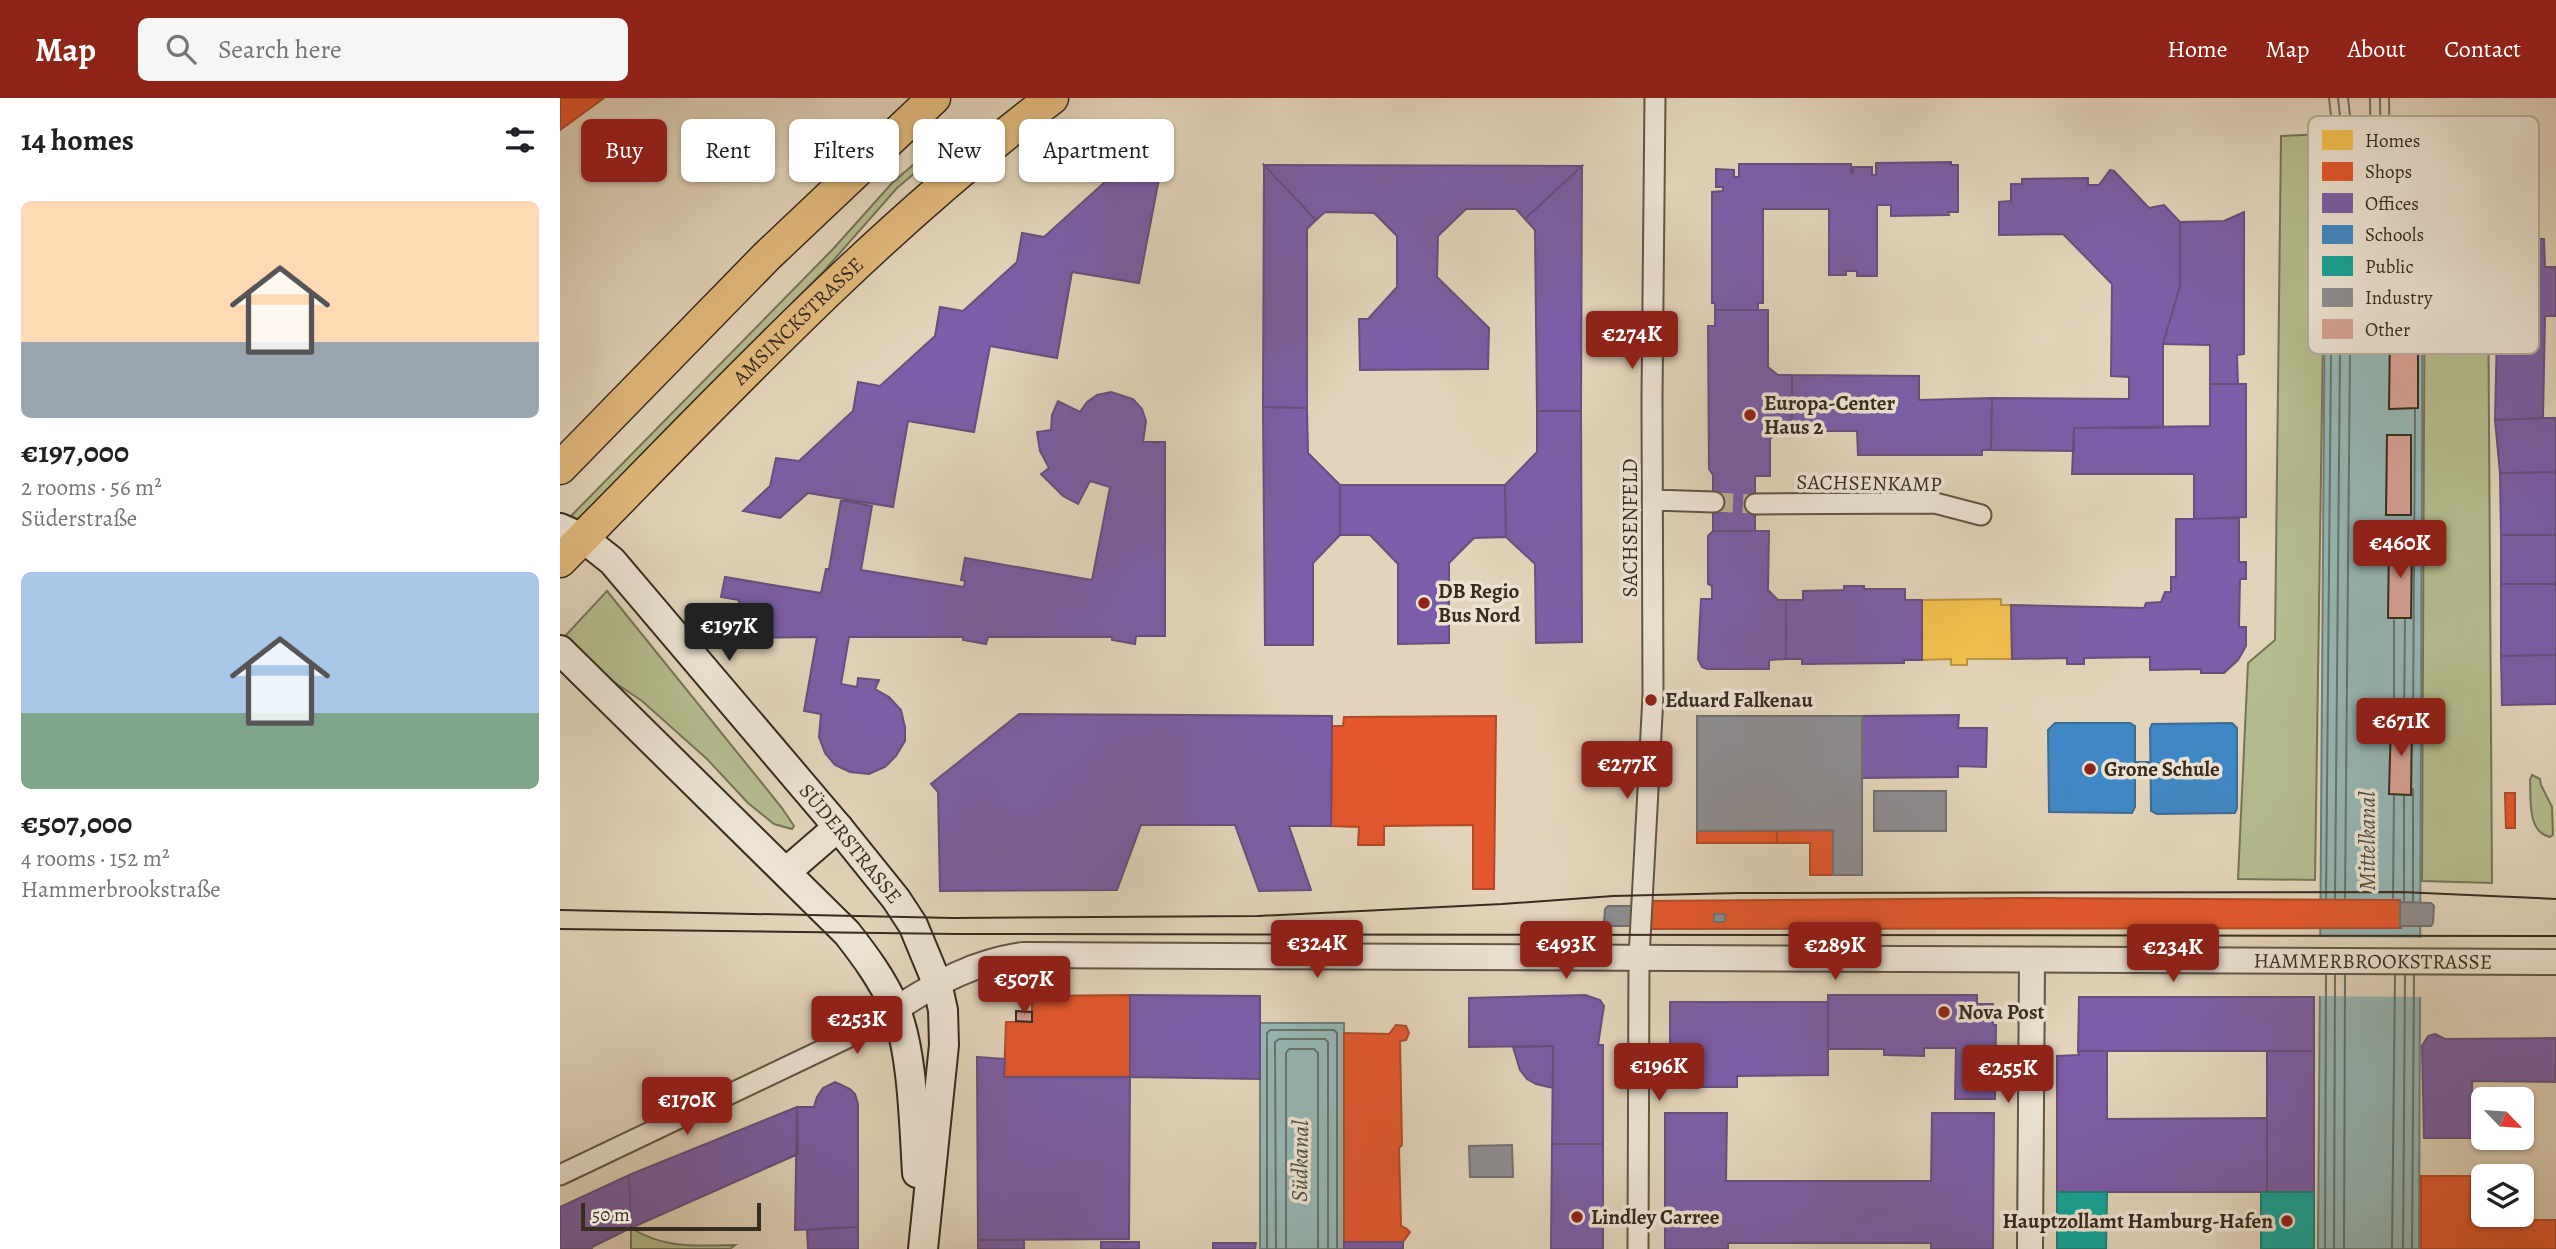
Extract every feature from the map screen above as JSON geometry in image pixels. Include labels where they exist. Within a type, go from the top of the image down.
[{"type":"main road","points":[[560,468],[785,238],[934,98]]},
{"type":"main road","name":"AMSINCKSTRASSE","points":[[560,561],[571,533],[911,214],[1052,98]]},
{"type":"main road","name":"SÜDERSTRASSE","points":[[571,533],[612,561],[838,827],[896,899],[913,925],[937,983],[943,1010],[944,1045],[922,1249]]},
{"type":"main road","name":"SÜDERSTRASSE","points":[[560,650],[848,933],[878,975],[896,1009],[907,1056],[922,1249]]},
{"type":"main road","points":[[786,872],[838,827]]},
{"type":"street","name":"SACHSENFELD","points":[[1638,1249],[1639,958],[1653,696],[1655,98]]},
{"type":"street","points":[[1653,500],[1714,502]]},
{"type":"street","name":"SACHSENKAMP","points":[[1755,504],[1935,503],[1981,515]]},
{"type":"street","name":"HAMMERBROOKSTRASSE","points":[[896,1009],[937,983],[989,961],[1023,955],[2556,962]]},
{"type":"street","points":[[2030,1249],[2032,961]]},
{"type":"street","points":[[560,1175],[862,1031],[896,1009]]},
{"type":"green space","points":[[2308,135],[2308,354],[2323,354],[2315,880],[2238,879],[2248,663],[2275,640],[2281,136]]},
{"type":"green space","points":[[913,165],[913,175],[897,188],[824,271],[577,520],[570,517],[833,249],[893,182],[899,182],[899,177]]},
{"type":"green space","points":[[2424,354],[2489,354],[2492,883],[2422,881]]},
{"type":"green space","points":[[607,591],[782,808],[794,826],[792,829],[774,824],[748,803],[707,759],[642,701],[605,676],[578,651],[566,635]]},
{"type":"green space","points":[[2532,775],[2540,779],[2552,807],[2553,835],[2550,837],[2537,829],[2534,822],[2530,796]]},
{"type":"green space","points":[[631,1228],[668,1243],[693,1246],[735,1245],[730,1249],[631,1249]]},
{"type":"water","points":[[2322,98],[2396,98],[2396,116],[2324,116]]},
{"type":"water","name":"Mittelkanal","points":[[2324,354],[2422,354],[2419,1249],[2318,1249]]},
{"type":"water","name":"Südkanal","points":[[1260,1023],[1344,1023],[1344,1249],[1260,1249]]},
{"type":"pier","points":[[2318,98],[2400,98],[2400,116],[2320,116]]},
{"type":"pier","points":[[2316,937],[2424,938],[2425,997],[2315,996]]},
{"type":"building: Homes","points":[[2001,599],[2001,605],[2011,605],[2012,659],[1967,659],[1967,665],[1951,665],[1951,659],[1922,660],[1922,600]]},
{"type":"building: Shops","points":[[560,98],[604,98],[560,130]]},
{"type":"building: Shops","points":[[1496,716],[1494,889],[1473,889],[1473,825],[1384,826],[1384,845],[1358,845],[1359,827],[1331,826],[1332,726],[1343,726],[1344,717]]},
{"type":"building: Shops","points":[[2505,793],[2515,793],[2515,828],[2506,828]]},
{"type":"building: Shops","points":[[1833,830],[1833,875],[1810,875],[1810,843],[1777,843],[1777,831]]},
{"type":"building: Shops","points":[[1697,831],[1777,831],[1777,843],[1697,843]]},
{"type":"building: Shops","points":[[2020,898],[2400,900],[2401,928],[1640,929],[1640,901]]},
{"type":"building: Shops","points":[[1130,995],[1130,1077],[1004,1077],[1006,1022],[1032,1022],[1032,996]]},
{"type":"building: Shops","points":[[1396,1025],[1406,1026],[1409,1033],[1406,1040],[1400,1041],[1402,1145],[1399,1148],[1401,1226],[1410,1232],[1403,1242],[1344,1242],[1344,1033],[1389,1034]]},
{"type":"building: Shops","points":[[2421,1176],[2471,1176],[2471,1227],[2534,1227],[2534,1220],[2556,1220],[2556,1249],[2421,1249]]},
{"type":"building: Offices","points":[[1951,162],[1951,165],[1958,165],[1958,212],[1948,212],[1949,215],[1891,216],[1891,205],[1877,205],[1877,276],[1857,276],[1857,271],[1846,271],[1846,275],[1829,275],[1829,209],[1763,209],[1763,303],[1758,303],[1758,310],[1715,310],[1715,303],[1712,303],[1712,192],[1723,191],[1723,187],[1716,187],[1716,169],[1734,170],[1734,177],[1739,177],[1739,164],[1851,164],[1851,173],[1853,167],[1872,167],[1872,175],[1876,175],[1876,163]]},
{"type":"building: Offices","points":[[1264,165],[1582,166],[1525,219],[1516,209],[1466,209],[1438,236],[1437,277],[1489,328],[1488,369],[1360,370],[1359,319],[1368,319],[1397,287],[1397,236],[1374,213],[1325,212],[1316,220]]},
{"type":"building: Offices","points":[[1264,165],[1316,220],[1307,229],[1307,408],[1263,407]]},
{"type":"building: Offices","points":[[1582,166],[1581,411],[1537,411],[1535,230],[1525,219]]},
{"type":"building: Offices","points":[[2110,170],[2149,208],[2164,205],[2180,222],[2180,286],[2163,344],[2163,428],[2074,428],[2074,451],[1991,450],[1992,398],[2129,399],[2129,377],[2111,376],[2112,284],[2063,234],[1999,235],[1999,202],[2011,201],[2011,184],[2022,184],[2022,179],[2088,178],[2088,185],[2099,185]]},
{"type":"building: Offices","points":[[1105,182],[1158,182],[1139,283],[1072,272],[1057,358],[990,346],[974,432],[908,421],[893,507],[808,493],[780,518],[743,511],[770,486],[776,458],[799,461],[853,411],[858,382],[880,386],[935,336],[940,307],[963,311],[1017,262],[1022,233],[1044,237]]},
{"type":"building: Offices","points":[[2244,212],[2244,354],[2237,355],[2238,384],[2210,384],[2210,345],[2163,344],[2180,286],[2180,222],[2224,221]]},
{"type":"building: Offices","points":[[2539,239],[2544,239],[2545,267],[2556,267],[2556,316],[2545,316],[2543,418],[2495,420],[2496,354],[2539,354]]},
{"type":"building: Offices","name":"Europa-Center Haus 2","points":[[1715,310],[1768,310],[1768,367],[1778,375],[1792,375],[1792,431],[1778,431],[1770,439],[1770,476],[1755,476],[1755,531],[1713,531],[1713,475],[1709,469],[1708,326],[1715,326]]},
{"type":"building: Offices","points":[[1792,375],[1919,376],[1919,400],[1992,398],[1991,450],[1982,450],[1982,455],[1858,455],[1857,431],[1792,431]]},
{"type":"building: Offices","points":[[2210,384],[2246,384],[2246,517],[2194,519],[2194,474],[2072,474],[2074,428],[2210,426]]},
{"type":"building: Offices","points":[[1111,392],[1133,399],[1142,409],[1146,421],[1143,442],[1165,442],[1165,636],[1136,636],[1135,644],[1112,640],[1112,637],[988,637],[986,644],[963,640],[963,637],[849,637],[841,684],[857,687],[858,678],[879,680],[875,689],[889,697],[901,710],[905,741],[885,767],[869,774],[850,772],[835,765],[825,753],[819,737],[821,714],[804,711],[817,637],[738,638],[739,600],[721,597],[725,577],[821,593],[826,569],[829,569],[841,500],[872,506],[861,570],[964,587],[965,581],[961,580],[965,558],[1092,580],[1110,487],[1090,481],[1078,504],[1063,496],[1041,474],[1049,468],[1040,451],[1037,432],[1051,430],[1052,415],[1058,401],[1080,412],[1087,402],[1097,395]]},
{"type":"building: Offices","points":[[1263,407],[1307,408],[1308,453],[1340,485],[1340,535],[1313,563],[1313,645],[1265,645]]},
{"type":"building: Offices","points":[[1537,411],[1581,411],[1582,642],[1536,643],[1535,564],[1506,537],[1505,485],[1537,452]]},
{"type":"building: Offices","points":[[2556,418],[2556,472],[2500,473],[2495,420]]},
{"type":"building: Offices","points":[[2556,472],[2556,535],[2501,535],[2500,473]]},
{"type":"building: Offices","name":"DB Regio Bus Nord","points":[[1340,485],[1505,485],[1506,537],[1474,538],[1449,563],[1449,643],[1398,644],[1398,564],[1370,535],[1340,535]]},
{"type":"building: Offices","points":[[2239,518],[2239,562],[2246,562],[2246,579],[2240,579],[2239,627],[2246,627],[2246,646],[2238,660],[2224,673],[2201,673],[2201,669],[2150,670],[2150,657],[2084,658],[2084,664],[2067,664],[2067,658],[2012,659],[2011,605],[2144,608],[2146,603],[2161,602],[2165,592],[2171,592],[2171,577],[2176,577],[2176,519]]},
{"type":"building: Offices","points":[[1713,531],[1769,531],[1768,590],[1778,600],[1786,600],[1786,659],[1769,660],[1769,669],[1707,669],[1702,667],[1698,659],[1701,599],[1712,599],[1712,586],[1708,584],[1708,536]]},
{"type":"building: Offices","points":[[2501,535],[2556,535],[2556,584],[2501,584]]},
{"type":"building: Offices","points":[[2501,584],[2556,584],[2556,655],[2501,656]]},
{"type":"building: Offices","points":[[1844,586],[1905,589],[1905,600],[1922,600],[1922,660],[1904,660],[1904,663],[1802,664],[1802,659],[1786,659],[1786,600],[1803,600],[1803,591],[1844,590]]},
{"type":"building: Offices","points":[[2556,655],[2556,704],[2502,705],[2501,656]]},
{"type":"building: Offices","points":[[1019,714],[1332,716],[1331,826],[1289,826],[1311,890],[1259,891],[1235,825],[1141,825],[1117,890],[940,891],[938,792],[931,784]]},
{"type":"building: Offices","points":[[1959,715],[1958,728],[1987,728],[1986,767],[1958,766],[1958,777],[1862,778],[1862,716]]},
{"type":"building: Offices","points":[[1130,995],[1260,996],[1260,1079],[1130,1077]]},
{"type":"building: Offices","points":[[1585,995],[1600,1000],[1604,1006],[1598,1045],[1603,1045],[1603,1144],[1552,1144],[1553,1046],[1469,1047],[1469,998]]},
{"type":"building: Offices","points":[[1828,995],[1977,995],[1977,1004],[1993,1004],[1993,1025],[1996,1025],[1995,1099],[1955,1099],[1956,1048],[1924,1048],[1924,1056],[1884,1055],[1884,1049],[1828,1049]]},
{"type":"building: Offices","points":[[2079,997],[2314,997],[2314,1051],[2078,1051]]},
{"type":"building: Offices","points":[[1670,1002],[1828,1002],[1828,1075],[1737,1076],[1737,1087],[1670,1087]]},
{"type":"building: Offices","points":[[2435,1034],[2445,1039],[2556,1038],[2556,1082],[2472,1081],[2471,1138],[2424,1138],[2422,1046],[2428,1036]]},
{"type":"building: Offices","points":[[1553,1046],[1553,1088],[1527,1079],[1520,1070],[1513,1047]]},
{"type":"building: Offices","points":[[2078,1051],[2107,1051],[2107,1119],[2267,1118],[2267,1192],[2057,1192],[2057,1056],[2079,1055]]},
{"type":"building: Offices","points":[[2267,1051],[2314,1051],[2314,1192],[2267,1192]]},
{"type":"building: Offices","points":[[977,1057],[1005,1059],[1004,1077],[1130,1077],[1129,1239],[978,1240]]},
{"type":"building: Offices","points":[[835,1082],[850,1089],[858,1104],[858,1227],[795,1230],[797,1107],[814,1107],[823,1088]]},
{"type":"building: Offices","points":[[797,1107],[798,1154],[631,1228],[629,1175]]},
{"type":"building: Offices","points":[[1665,1113],[1727,1113],[1726,1181],[1931,1181],[1932,1113],[1994,1113],[1993,1249],[1931,1249],[1931,1243],[1728,1243],[1728,1249],[1665,1249]]},
{"type":"building: Offices","name":"Lindley Carree","points":[[1552,1144],[1603,1144],[1603,1249],[1551,1249]]},
{"type":"building: Offices","points":[[629,1175],[631,1228],[592,1249],[560,1249],[560,1207]]},
{"type":"building: Offices","points":[[858,1227],[858,1249],[808,1249],[807,1230]]},
{"type":"building: Offices","points":[[978,1240],[1024,1240],[1024,1249],[978,1249]]},
{"type":"building: Offices","points":[[1101,1242],[1139,1242],[1139,1249],[1101,1249]]},
{"type":"building: Offices","points":[[1344,1242],[1403,1242],[1403,1249],[1344,1249]]},
{"type":"building: Offices","points":[[1213,1243],[1256,1243],[1255,1249],[1213,1249]]},
{"type":"building: Schools","points":[[2055,723],[2130,723],[2135,726],[2135,762],[2150,762],[2150,770],[2135,770],[2135,807],[2132,813],[2049,812],[2048,730]]},
{"type":"building: Schools","points":[[2232,723],[2237,728],[2235,813],[2157,814],[2151,811],[2152,724]]},
{"type":"building: Public","name":"Hauptzollamt Hamburg-Hafen","points":[[2057,1192],[2107,1192],[2106,1249],[2057,1249]]},
{"type":"building: Public","name":"Hauptzollamt Hamburg-Hafen","points":[[2261,1192],[2314,1192],[2314,1249],[2261,1249]]},
{"type":"building: Industry","points":[[1697,716],[1862,716],[1862,875],[1833,875],[1833,830],[1697,831]]},
{"type":"building: Industry","points":[[1874,791],[1946,791],[1946,831],[1874,831]]},
{"type":"building: Industry","points":[[2400,902],[2431,903],[2434,906],[2431,926],[2400,926]]},
{"type":"building: Industry","points":[[1608,906],[1640,906],[1640,926],[1607,926],[1604,922],[1605,909]]},
{"type":"building: Industry","points":[[1714,914],[1725,914],[1725,922],[1714,922]]},
{"type":"building: Industry","points":[[1512,1145],[1513,1177],[1470,1177],[1469,1146]]},
{"type":"building: Other","points":[[2390,354],[2418,354],[2418,408],[2389,409]]},
{"type":"building: Other","points":[[2387,435],[2411,435],[2411,515],[2386,515]]},
{"type":"building: Other","points":[[2389,542],[2412,542],[2411,618],[2388,618]]},
{"type":"building: Other","points":[[2391,721],[2412,722],[2411,795],[2389,794]]},
{"type":"building: Other","points":[[1016,1011],[1032,1012],[1032,1022],[1016,1021]]},
{"type":"tunnel","points":[[1714,502],[1755,504]]},
{"type":"tram line","points":[[560,910],[953,918],[1258,916],[1613,896],[1738,893],[2401,892],[2556,899]]},
{"type":"tram line","points":[[560,929],[957,934],[2556,936]]},
{"type":"place","name":"Europa-Center Haus 2","points":[[1750,415]]},
{"type":"place","name":"DB Regio Bus Nord","points":[[1424,603]]},
{"type":"place","name":"Eduard Falkenau","points":[[1651,700]]},
{"type":"place","name":"Grone Schule","points":[[2090,769]]},
{"type":"place","name":"Nova Post","points":[[1944,1012]]},
{"type":"place","name":"Lindley Carree","points":[[1577,1217]]},
{"type":"place","name":"Hauptzollamt Hamburg-Hafen","points":[[2287,1221]]}]
